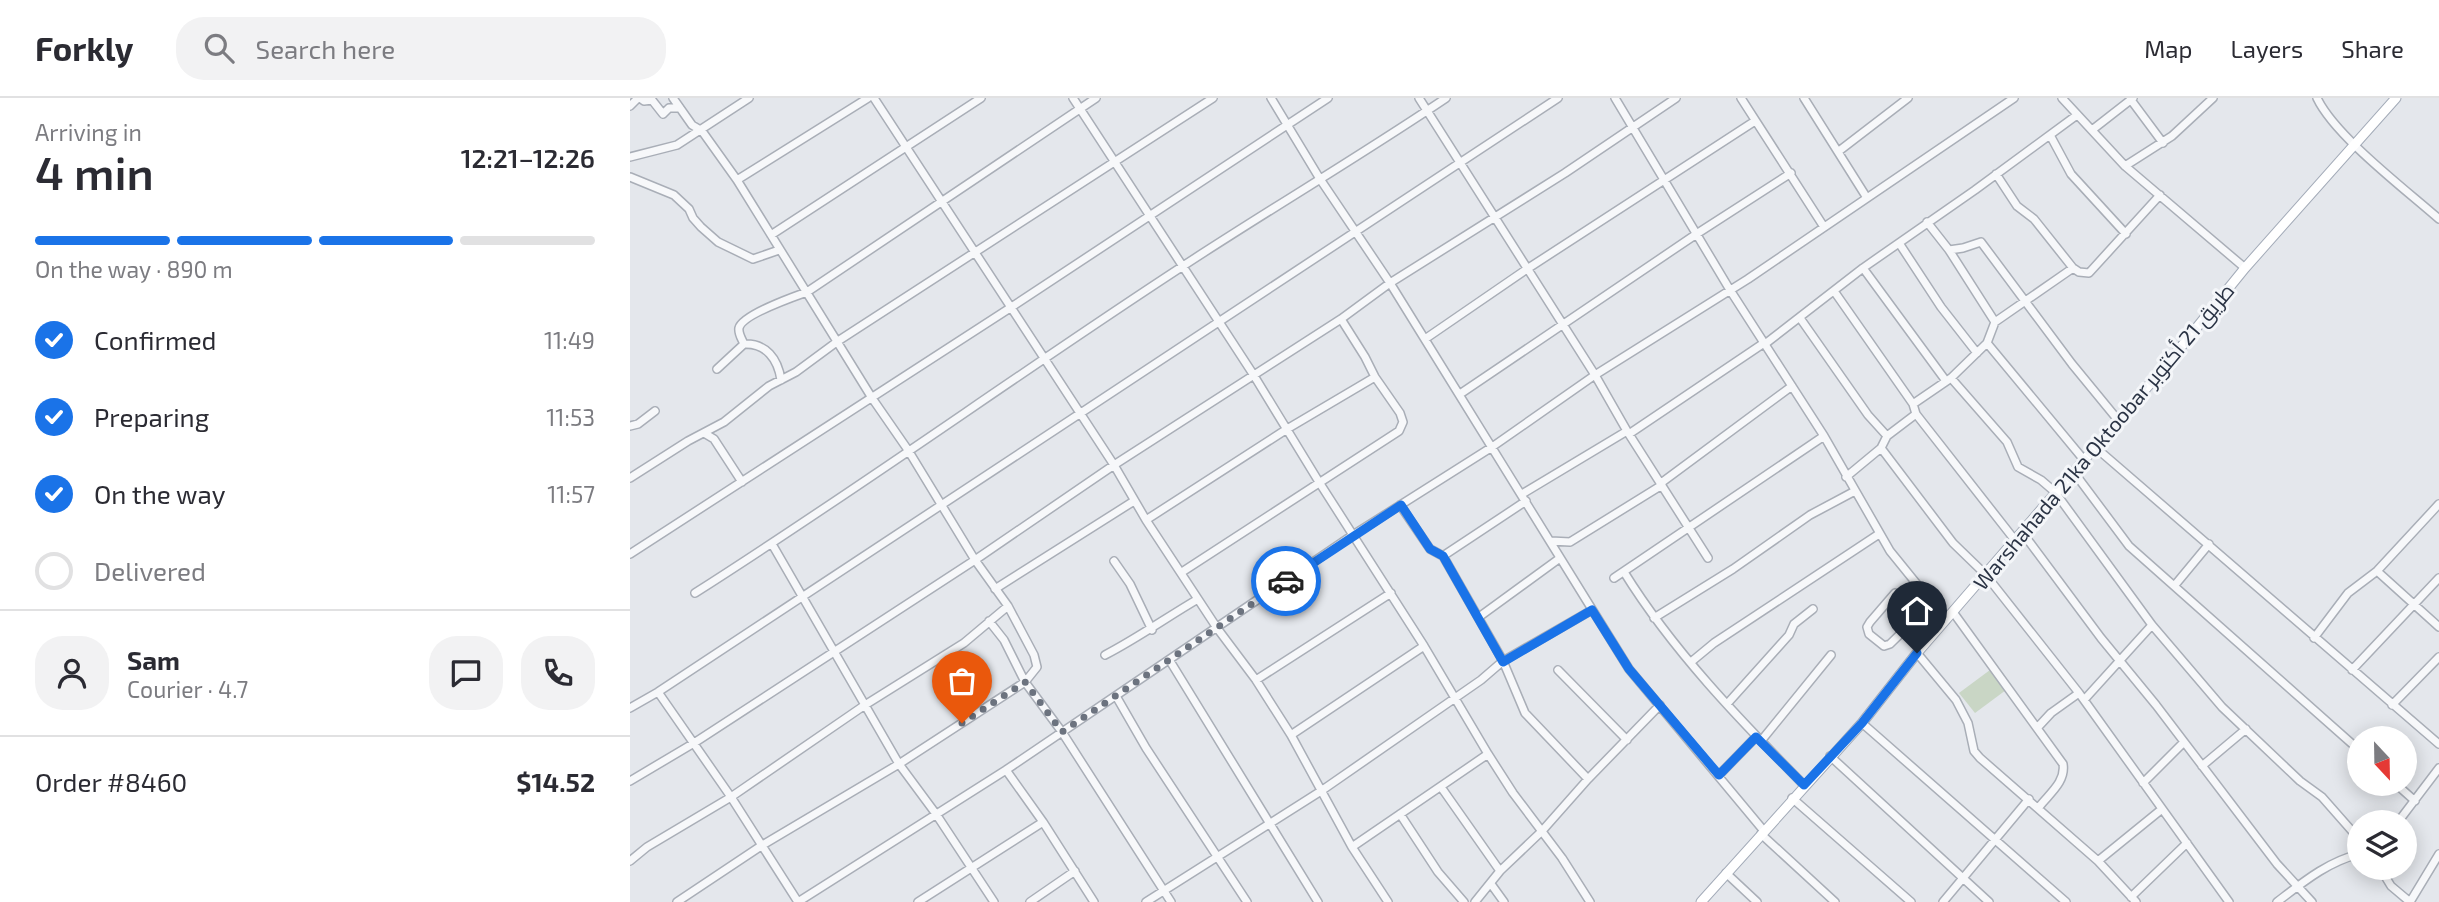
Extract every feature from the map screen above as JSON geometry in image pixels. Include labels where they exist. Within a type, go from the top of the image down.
[{"type":"main road","name":"Warshahada 21ka Oktoobar طريق 21 أكتوبر","points":[[1701,902],[1862,723],[1917,653],[2119,420],[2245,268],[2396,98]]},
{"type":"street","points":[[630,106],[639,98],[644,101],[652,100],[663,114],[669,108],[680,108]]},
{"type":"street","points":[[673,98],[692,125],[702,131],[737,180],[975,560],[1008,606],[1037,667],[1025,682],[899,764],[761,846],[677,902]]},
{"type":"street","points":[[630,157],[677,145],[750,98]]},
{"type":"street","points":[[737,180],[868,98]]},
{"type":"street","points":[[874,98],[1114,466],[1146,520],[1217,628],[1256,680],[1291,735],[1352,847],[1388,902]]},
{"type":"street","points":[[771,235],[981,98]]},
{"type":"street","points":[[1073,98],[1253,374],[1424,646],[1488,754],[1590,902]]},
{"type":"street","points":[[744,344],[739,331],[741,324],[759,311],[807,292],[1096,98]]},
{"type":"street","points":[[630,478],[688,441],[724,422],[769,386],[796,372],[838,341],[1213,98]]},
{"type":"street","points":[[1271,98],[1320,179],[1460,394],[1629,669],[1719,775],[1763,832],[1835,902]]},
{"type":"street","points":[[630,554],[1328,98]]},
{"type":"street","points":[[1419,98],[1708,558]]},
{"type":"street","points":[[695,593],[772,544],[1183,266],[1446,98]]},
{"type":"street","points":[[630,708],[1559,98]]},
{"type":"street","points":[[1615,98],[1730,290],[1824,436],[1879,534],[1906,574],[1950,616],[2038,727],[2063,764],[2064,772],[2057,787],[2039,807]]},
{"type":"street","points":[[630,781],[694,743],[975,560],[1253,374],[1341,319],[1390,283],[1675,98]]},
{"type":"street","points":[[1741,98],[1824,227]]},
{"type":"street","points":[[1804,98],[1867,198]]},
{"type":"street","points":[[1839,151],[1908,98]]},
{"type":"street","points":[[658,692],[731,797],[798,902],[1006,770],[1353,535],[1492,447],[1595,375],[1730,290],[2014,98]]},
{"type":"street","points":[[2062,98],[2125,166],[2245,268]]},
{"type":"street","points":[[2125,166],[2163,143],[2213,98]]},
{"type":"street","points":[[2317,98],[2323,110],[2356,145],[2439,219]]},
{"type":"street","points":[[2092,130],[2133,99],[2163,143]]},
{"type":"street","points":[[1443,556],[1524,497],[1765,343],[1863,268],[2077,115]]},
{"type":"street","points":[[1425,339],[1527,269],[1755,121]]},
{"type":"street","points":[[2050,135],[2071,174],[2126,234]]},
{"type":"street","points":[[1460,394],[1561,324],[1791,173]]},
{"type":"street","points":[[1996,174],[2017,206],[2034,219],[2079,272],[2089,273],[2160,195]]},
{"type":"street","points":[[630,177],[674,195],[689,209],[701,227],[732,250],[758,259],[779,250]]},
{"type":"street","points":[[1927,222],[1949,250],[1996,322]]},
{"type":"street","points":[[1949,250],[1981,242],[2072,364],[2119,420]]},
{"type":"street","points":[[1899,243],[1941,307],[1977,353]]},
{"type":"street","points":[[1863,268],[1949,379],[2007,442],[2018,467],[2056,492],[2152,625],[2222,707],[2300,781],[2322,797],[2347,825]]},
{"type":"street","points":[[1913,404],[1949,379],[1987,344],[1996,322],[2073,268]]},
{"type":"street","points":[[1834,291],[1913,404],[1916,414],[2018,536],[2297,887],[2312,902]]},
{"type":"street","points":[[1800,318],[1868,415],[1887,436]]},
{"type":"street","points":[[1182,572],[1399,430],[1403,422],[1400,413],[1341,319]]},
{"type":"street","points":[[718,369],[744,344]]},
{"type":"street","points":[[744,344],[764,348],[771,353],[780,371],[781,380]]},
{"type":"street","points":[[1987,344],[2084,460]]},
{"type":"street","points":[[1146,520],[1287,429],[1375,377]]},
{"type":"street","points":[[1551,541],[1570,542],[1661,484],[1792,386]]},
{"type":"street","points":[[630,426],[638,424],[654,411]]},
{"type":"street","points":[[1846,477],[1881,448],[1887,436],[1916,414]]},
{"type":"street","points":[[704,433],[714,439],[741,482]]},
{"type":"street","points":[[1614,579],[1824,436]]},
{"type":"street","points":[[2095,447],[2392,705],[2437,738]]},
{"type":"street","points":[[1881,448],[1953,543],[1985,574],[2081,696],[2230,902]]},
{"type":"street","points":[[2073,471],[2129,546],[2347,739]]},
{"type":"street","points":[[1654,618],[1733,569],[1810,515],[1855,491]]},
{"type":"street","points":[[995,589],[1134,501]]},
{"type":"street","points":[[1401,505],[1430,549],[1443,556],[1503,662],[1525,713],[1588,779]]},
{"type":"street","points":[[2314,638],[2348,593],[2377,571],[2439,505]]},
{"type":"street","points":[[1691,662],[1714,643],[1879,534]]},
{"type":"street","points":[[772,544],[899,764],[936,814],[994,902]]},
{"type":"street","points":[[2175,585],[2209,544]]},
{"type":"street","points":[[1479,617],[1560,558]]},
{"type":"street","points":[[1114,561],[1130,584],[1152,630]]},
{"type":"street","points":[[2377,571],[2439,627]]},
{"type":"street","points":[[1624,572],[1654,618],[1691,662],[1804,785]]},
{"type":"street","points":[[2352,670],[2439,578]]},
{"type":"street","points":[[1256,680],[1391,593]]},
{"type":"street","points":[[1920,613],[1895,593],[1870,622],[1867,627],[1869,634],[1884,646],[1890,644],[1933,601]]},
{"type":"street","points":[[1105,655],[1152,630],[1167,617],[1198,599]]},
{"type":"street","points":[[630,861],[647,846],[731,797],[865,705],[964,643],[1008,606]]},
{"type":"street","points":[[1727,704],[1789,635],[1794,625],[1812,609]]},
{"type":"street","points":[[1146,902],[1321,791],[1455,699],[1503,662],[1592,610]]},
{"type":"street","points":[[989,621],[1004,640],[1025,682],[1062,732],[1171,902]]},
{"type":"street","points":[[2038,727],[2052,713],[2081,696],[2120,662],[2152,625]]},
{"type":"street","points":[[1291,735],[1424,646]]},
{"type":"street","points":[[1917,653],[1956,700],[1968,723],[1974,751],[2098,861],[2134,899],[2187,843]]},
{"type":"street","points":[[1719,775],[1759,739],[1831,655]]},
{"type":"street","points":[[2392,705],[2439,657]]},
{"type":"street","points":[[1170,661],[1318,902]]},
{"type":"street","points":[[1558,670],[1627,740]]},
{"type":"street","points":[[1116,696],[1146,748],[1247,902]]},
{"type":"street","points":[[1475,902],[1500,871],[1542,831],[1660,705]]},
{"type":"street","points":[[1862,723],[2066,902]]},
{"type":"street","points":[[2202,766],[2246,729]]},
{"type":"street","points":[[2143,783],[2184,742]]},
{"type":"street","points":[[1352,847],[1488,754]]},
{"type":"street","points":[[1830,756],[1989,902]]},
{"type":"street","points":[[2408,810],[2439,768]]},
{"type":"street","points":[[1006,770],[1094,902]]},
{"type":"street","points":[[1441,787],[1500,871]]},
{"type":"street","points":[[2409,796],[2415,801]]},
{"type":"street","points":[[1792,798],[1911,902]]},
{"type":"street","points":[[1943,902],[2029,799]]},
{"type":"street","points":[[2098,861],[2162,808]]},
{"type":"street","points":[[1400,814],[1438,872],[1464,902]]},
{"type":"street","points":[[918,902],[1043,822]]},
{"type":"street","points":[[2387,880],[2410,902],[2439,854]]},
{"type":"street","points":[[2277,902],[2314,874],[2347,858]]},
{"type":"street","points":[[1030,902],[1075,872]]},
{"type":"street","points":[[1726,873],[1757,902]]},
{"type":"street","points":[[1491,884],[1504,902]]},
{"type":"green space","points":[[1990,670],[2006,690],[1975,713],[1959,693]]},
{"type":"way so far","points":[[962,723],[1025,682],[1062,732],[1286,581]]},
{"type":"route","points":[[1286,581],[1401,505],[1430,549],[1443,556],[1503,662],[1592,610],[1629,669],[1719,775],[1756,737],[1804,785],[1862,723],[1917,653]]}]
